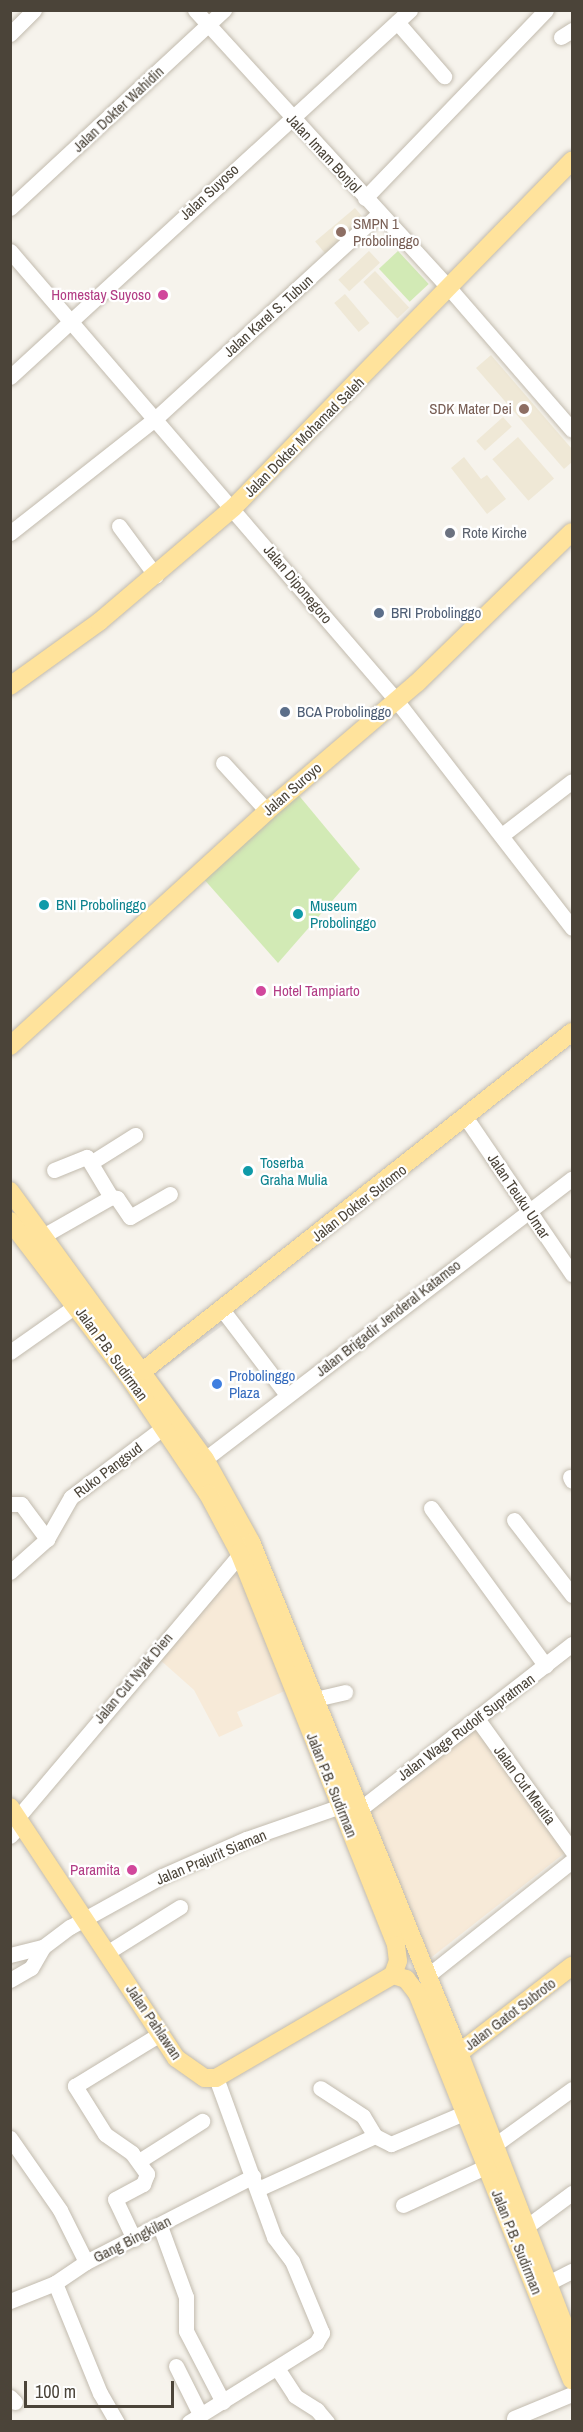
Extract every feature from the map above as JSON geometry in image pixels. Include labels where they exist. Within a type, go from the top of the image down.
[{"type":"main road","name":"Jalan Dokter Mohamad Saleh","points":[[10,686],[156,576],[234,507],[573,161]]},
{"type":"main road","name":"Jalan Suroyo","points":[[10,1046],[267,811],[396,700],[573,532]]},
{"type":"main road","name":"Jalan Dokter Sutomo","points":[[143,1371],[573,1032]]},
{"type":"main road","name":"Jalan P.B. Sudirman","points":[[10,1191],[36,1240],[82,1301],[143,1371],[205,1459],[315,1699],[360,1809],[426,1977],[488,2155],[573,2380]]},
{"type":"main road","name":"Jalan P.B. Sudirman","points":[[10,1221],[36,1240]]},
{"type":"main road","name":"Jalan P.B. Sudirman","points":[[82,1301],[245,1547],[341,1806],[396,1945],[398,1961],[393,1975],[412,1984],[453,2057],[466,2112],[526,2227],[573,2346]]},
{"type":"main road","name":"Jalan Pahlawan","points":[[15,1821],[85,1917],[176,2058],[191,2072],[205,2078],[216,2078]]},
{"type":"main road","name":"Jalan Gatot Subroto","points":[[453,2057],[573,1966]]},
{"type":"main road","points":[[216,2078],[393,1975]]},
{"type":"street","points":[[10,34],[34,10]]},
{"type":"street","name":"Jalan Imam Bonjol","points":[[195,10],[450,289],[573,430]]},
{"type":"street","name":"Jalan Dokter Wahidin","points":[[10,208],[224,10]]},
{"type":"street","name":"Jalan Suyoso","points":[[10,377],[410,10]]},
{"type":"street","points":[[365,198],[546,10]]},
{"type":"street","points":[[398,22],[444,76]]},
{"type":"street","name":"Jalan Karel S. Tubun","points":[[10,533],[156,418],[380,214]]},
{"type":"street","name":"Jalan Diponegoro","points":[[10,251],[234,507],[396,700],[573,928]]},
{"type":"street","points":[[119,526],[156,576]]},
{"type":"street","points":[[223,763],[267,811]]},
{"type":"street","points":[[502,835],[573,781]]},
{"type":"street","name":"Jalan Teuku Umar","points":[[466,1118],[573,1274]]},
{"type":"street","points":[[92,1162],[135,1136]]},
{"type":"street","points":[[54,1170],[79,1157],[92,1162],[111,1197]]},
{"type":"street","name":"Jalan Brigadir Jenderal Katamso","points":[[205,1459],[528,1210],[573,1178]]},
{"type":"street","points":[[36,1240],[111,1197],[117,1198],[130,1217],[170,1194]]},
{"type":"street","points":[[10,1352],[82,1301]]},
{"type":"street","points":[[222,1308],[287,1395]]},
{"type":"street","name":"Ruko Pangsud","points":[[12,1569],[47,1539],[71,1497],[164,1428]]},
{"type":"street","points":[[10,1504],[21,1504],[47,1539]]},
{"type":"street","points":[[431,1508],[546,1666]]},
{"type":"street","points":[[514,1520],[573,1595]]},
{"type":"street","name":"Jalan Cut Nyak Dien","points":[[15,1821],[245,1547]]},
{"type":"street","name":"Jalan Wage Rudolf Supratman","points":[[360,1809],[478,1720],[573,1644]]},
{"type":"street","points":[[315,1699],[345,1692]]},
{"type":"street","name":"Jalan Cut Meutia","points":[[478,1720],[573,1851]]},
{"type":"street","name":"Jalan Prajurit Siaman","points":[[43,1947],[85,1917],[162,1876],[246,1839],[341,1806]]},
{"type":"street","points":[[426,1977],[573,1862]]},
{"type":"street","points":[[108,1952],[180,1907]]},
{"type":"street","points":[[10,1955],[43,1947]]},
{"type":"street","points":[[10,1980],[32,1968],[43,1947]]},
{"type":"street","points":[[134,2239],[115,2203],[119,2195],[147,2181],[139,2161],[105,2133],[75,2086],[160,2034]]},
{"type":"street","points":[[176,2366],[194,2417],[223,2402],[316,2343],[322,2333],[292,2261],[274,2237],[216,2078]]},
{"type":"street","points":[[320,2088],[363,2116],[375,2136],[391,2144],[466,2112]]},
{"type":"street","points":[[403,2205],[488,2155],[573,2089]]},
{"type":"street","points":[[139,2161],[202,2121]]},
{"type":"street","name":"Gang Bingkilan","points":[[10,2301],[55,2283],[86,2262],[255,2182],[375,2136]]},
{"type":"street","points":[[10,2138],[60,2210],[86,2262]]},
{"type":"street","points":[[526,2227],[573,2193]]},
{"type":"street","points":[[160,2226],[186,2296],[186,2331],[223,2402]]},
{"type":"street","points":[[548,2283],[573,2271]]},
{"type":"street","points":[[55,2283],[100,2393],[117,2421]]},
{"type":"street","points":[[276,2368],[295,2396],[318,2410],[327,2421]]},
{"type":"street","points":[[514,2418],[573,2394]]},
{"type":"shaded area","name":"SMPN 1 Probolinggo","points":[[355,208],[366,221],[326,254],[315,241]]},
{"type":"shaded area","name":"SMPN 1 Probolinggo","points":[[369,251],[380,263],[349,291],[338,280]]},
{"type":"shaded area","name":"SMPN 1 Probolinggo","points":[[375,271],[409,308],[397,318],[363,282]]},
{"type":"shaded area","points":[[345,294],[369,323],[359,332],[334,303]]},
{"type":"shaded area","name":"SDK Mater Dei","points":[[491,355],[572,449],[572,462],[564,469],[476,368]]},
{"type":"shaded area","name":"SDK Mater Dei","points":[[503,417],[512,427],[485,451],[476,441]]},
{"type":"shaded area","name":"SDK Mater Dei","points":[[518,437],[554,479],[528,501],[492,459]]},
{"type":"shaded area","name":"SDK Mater Dei","points":[[464,457],[481,479],[487,475],[506,499],[487,514],[451,468]]},
{"type":"shaded area","points":[[220,1318],[226,1323],[156,1374],[210,1445],[202,1444],[152,1377],[154,1370]]},
{"type":"shaded area","points":[[226,1572],[242,1576],[287,1690],[237,1712],[243,1726],[219,1737],[194,1690],[158,1658]]},
{"type":"shaded area","points":[[477,1729],[566,1852],[428,1960],[367,1811]]},
{"type":"green space","points":[[398,251],[429,284],[410,302],[379,269]]},
{"type":"green space","points":[[296,792],[360,869],[278,963],[202,877]]},
{"type":"place","name":"SMPN 1 Probolinggo","points":[[341,232]]},
{"type":"place","name":"Homestay Suyoso","points":[[163,295]]},
{"type":"place","name":"SDK Mater Dei","points":[[524,409]]},
{"type":"place","name":"Rote Kirche","points":[[450,533]]},
{"type":"place","name":"BRI Probolinggo","points":[[379,613]]},
{"type":"place","name":"BCA Probolinggo","points":[[285,712]]},
{"type":"place","name":"BNI Probolinggo","points":[[44,905]]},
{"type":"place","name":"Museum Probolinggo","points":[[298,914]]},
{"type":"place","name":"Hotel Tampiarto","points":[[261,991]]},
{"type":"place","name":"Toserba Graha Mulia","points":[[248,1171]]},
{"type":"place","name":"Probolinggo Plaza","points":[[217,1384]]},
{"type":"place","name":"Paramita","points":[[132,1870]]}]
